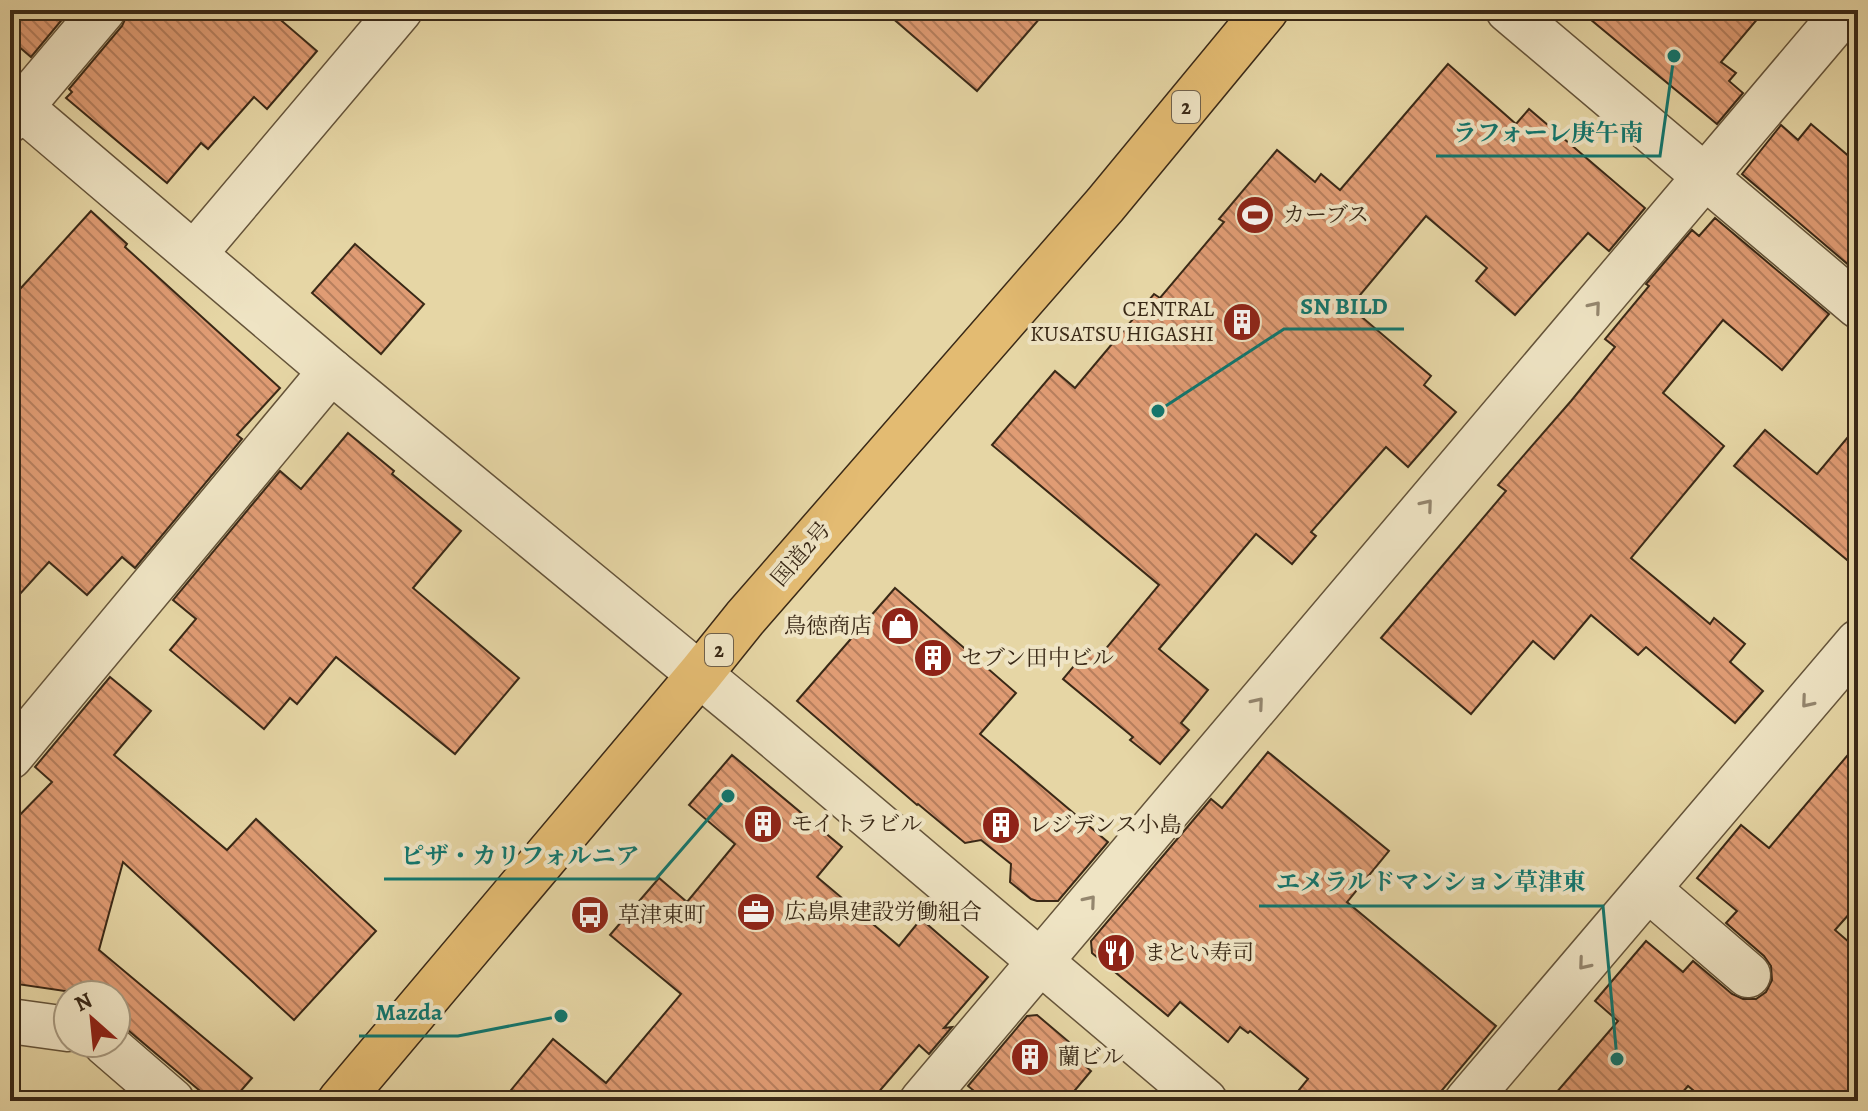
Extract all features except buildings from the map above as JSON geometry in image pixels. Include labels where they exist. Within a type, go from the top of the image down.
[{"type":"highway","name":"国道2号","points":[[340,1101],[745,618],[1105,205],[1266,10]]},
{"type":"street","points":[[103,10],[14,108],[700,674],[1205,1101]]},
{"type":"street","points":[[194,254],[400,10]]},
{"type":"street","points":[[1508,10],[1858,306]]},
{"type":"street","points":[[922,1101],[1846,10]]},
{"type":"street","points":[[10,757],[331,371]]},
{"type":"street","points":[[1467,1101],[1858,642]]},
{"type":"street","points":[[1648,889],[1748,975]]},
{"type":"street","points":[[10,1021],[52,1027]]},
{"type":"street","points":[[123,1059],[172,1101]]},
{"type":"place","name":"ラフォーレ庚午南","points":[[1674,56]]},
{"type":"place","name":"カーブス","points":[[1255,215]]},
{"type":"place","name":"CENTRAL KUSATSU HIGASHI","points":[[1242,322]]},
{"type":"place","name":"SN BILD","points":[[1158,411]]},
{"type":"place","name":"鳥徳商店","points":[[900,626]]},
{"type":"place","name":"セブン田中ビル","points":[[933,658]]},
{"type":"place","name":"ピザ・カリフォルニア","points":[[728,796]]},
{"type":"place","name":"モイトラビル","points":[[763,824]]},
{"type":"place","name":"レジデンス小島","points":[[1001,825]]},
{"type":"place","name":"広島県建設労働組合","points":[[756,912]]},
{"type":"place","name":"草津東町","points":[[590,915]]},
{"type":"place","name":"まとい寿司","points":[[1116,953]]},
{"type":"place","name":"Mazda","points":[[561,1016]]},
{"type":"place","name":"蘭ビル","points":[[1030,1057]]},
{"type":"place","name":"エメラルドマンション草津東","points":[[1617,1059]]}]
